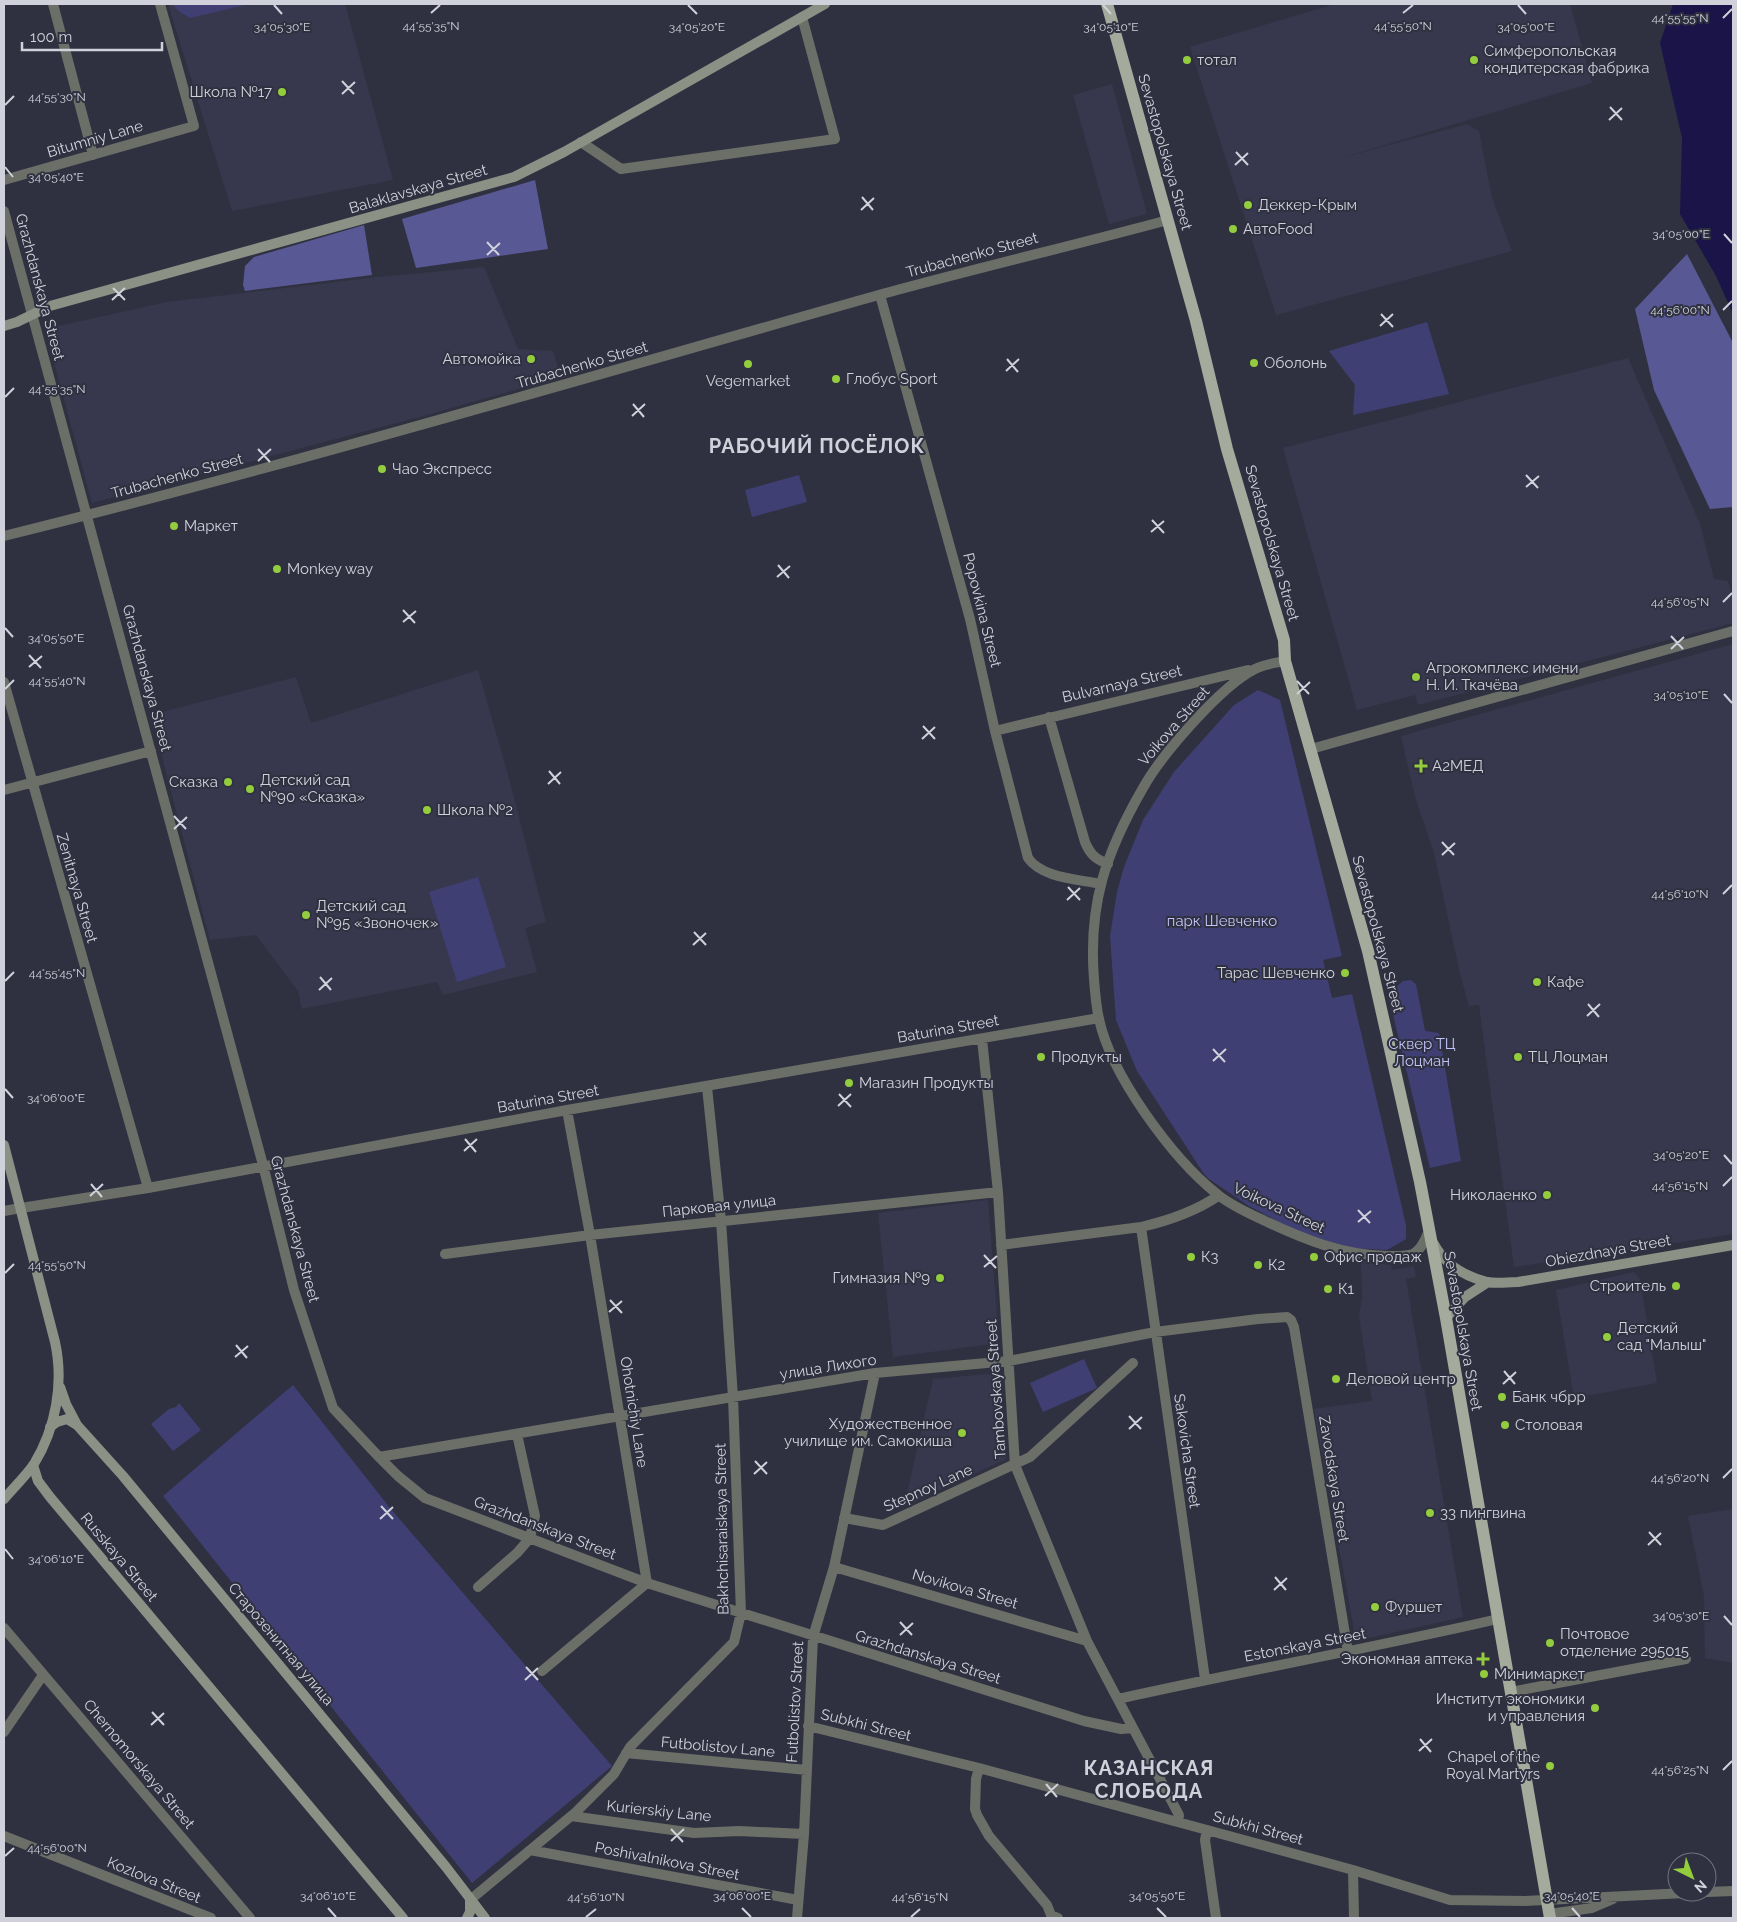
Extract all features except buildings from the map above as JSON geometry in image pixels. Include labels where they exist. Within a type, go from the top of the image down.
[{"type":"main road","name":"Balaklavskaya Street","points":[[4,326],[17,322],[50,306],[514,177],[535,168],[825,4]]},
{"type":"main road","name":"Sevastopolskaya Street","points":[[1107,4],[1196,321],[1227,449],[1284,640],[1285,661],[1375,980],[1420,1182],[1428,1233],[1446,1318],[1550,1916]]},
{"type":"main road","points":[[4,1145],[59,1360],[60,1387],[50,1427],[33,1465],[4,1499]]},
{"type":"main road","name":"Obiezdnaya Street","points":[[1428,1233],[1440,1255],[1452,1267],[1488,1282],[1518,1282],[1733,1245]]},
{"type":"main road","points":[[1446,1318],[1464,1298],[1488,1282]]},
{"type":"main road","name":"Старозенитная улица","points":[[60,1387],[77,1425],[123,1476],[446,1867],[485,1918]]},
{"type":"main road","points":[[50,1427],[57,1422],[67,1419],[77,1425]]},
{"type":"main road","name":"Russkaya Street","points":[[33,1465],[38,1482],[403,1918]]},
{"type":"main road","points":[[17,1482],[28,1479],[34,1479],[38,1482]]},
{"type":"main road","points":[[467,1918],[470,1912],[470,1900]]},
{"type":"street","points":[[53,4],[93,155]]},
{"type":"street","name":"Bitumniy Lane","points":[[4,180],[194,126],[160,4]]},
{"type":"street","points":[[581,142],[621,169],[835,139],[802,17]]},
{"type":"street","name":"Grazhdanskaya Street","points":[[4,211],[263,1166],[294,1290],[333,1408],[398,1476],[425,1498],[647,1583],[1084,1722],[1121,1729],[1133,1728]]},
{"type":"street","name":"Trubachenko Street","points":[[4,536],[87,516],[626,368],[880,295],[1168,220]]},
{"type":"street","name":"Popovkina Street","points":[[880,295],[970,618],[995,731],[1028,858],[1033,865],[1046,873],[1100,884]]},
{"type":"street","points":[[1311,749],[1733,631]]},
{"type":"street","name":"Voikova Street","points":[[1285,661],[1256,668],[1226,690],[1177,741],[1157,765],[1127,816],[1100,884],[1093,932],[1093,960],[1099,1018],[1110,1049],[1127,1083],[1144,1110],[1175,1152],[1218,1196],[1246,1212],[1303,1238],[1335,1249],[1364,1255],[1400,1256],[1414,1254],[1422,1246],[1428,1233]]},
{"type":"street","name":"Bulvarnaya Street","points":[[995,731],[1256,668]]},
{"type":"street","name":"Zenitnaya Street","points":[[4,682],[148,1188]]},
{"type":"street","points":[[1049,717],[1085,842],[1097,860],[1108,864]]},
{"type":"street","points":[[4,790],[151,751]]},
{"type":"street","name":"Baturina Street","points":[[4,1211],[148,1188],[567,1110],[1099,1018]]},
{"type":"street","name":"Tambovskaya Street","points":[[982,1039],[998,1192],[1016,1464],[1087,1640],[1179,1815],[1178,1822]]},
{"type":"street","name":"Bakhchisaraiskaya Street","points":[[470,1900],[571,1816],[614,1774],[630,1747],[734,1642],[741,1613],[733,1397],[721,1221],[707,1087]]},
{"type":"street","name":"Ohotnichiy Lane","points":[[567,1110],[590,1235],[647,1583]]},
{"type":"street","name":"Парковая улица","points":[[444,1254],[590,1235],[998,1192]]},
{"type":"street","points":[[1001,1245],[1159,1223],[1209,1202],[1218,1196]]},
{"type":"street","name":"Sakovicha Street","points":[[1141,1227],[1205,1680]]},
{"type":"street","name":"улица Лихого","points":[[379,1457],[875,1374],[1009,1361],[1155,1332],[1284,1317]]},
{"type":"street","name":"Zavodskaya Street","points":[[1284,1317],[1291,1320],[1294,1328],[1348,1652]]},
{"type":"street","name":"Stepnoy Lane","points":[[844,1518],[883,1525],[1030,1457],[1133,1363]]},
{"type":"street","name":"Futbolistov Street","points":[[796,1918],[804,1834],[813,1636],[834,1566],[875,1374]]},
{"type":"street","points":[[478,1587],[517,1553],[530,1538],[535,1516],[517,1434]]},
{"type":"street","name":"Novikova Street","points":[[834,1566],[1087,1640]]},
{"type":"street","points":[[542,1671],[647,1583]]},
{"type":"street","name":"Estonskaya Street","points":[[1118,1698],[1348,1652],[1498,1618]]},
{"type":"street","name":"Chernomorskaya Street","points":[[4,1628],[250,1918]]},
{"type":"street","points":[[1510,1692],[1686,1659]]},
{"type":"street","points":[[4,1732],[44,1675]]},
{"type":"street","name":"Subkhi Street","points":[[808,1726],[979,1768],[1353,1870],[1450,1900],[1563,1899],[1576,1904],[1594,1903],[1613,1897]]},
{"type":"street","name":"Futbolistov Lane","points":[[626,1754],[806,1770]]},
{"type":"street","points":[[979,1768],[976,1779],[975,1809],[977,1815],[989,1836],[1047,1905],[1053,1917]]},
{"type":"street","name":"Kurierskiy Lane","points":[[571,1816],[694,1833],[739,1831],[804,1834]]},
{"type":"street","points":[[1207,1830],[1206,1840],[1216,1918]]},
{"type":"street","name":"Kozlova Street","points":[[4,1836],[210,1918]]},
{"type":"street","name":"Poshivalnikova Street","points":[[530,1850],[798,1900]]},
{"type":"street","points":[[1353,1870],[1354,1918]]},
{"type":"street","points":[[1717,1891],[1733,1890]]},
{"type":"street","points":[[1550,1916],[1592,1908],[1613,1897],[1667,1894]]},
{"type":"shaded area","name":"Школа №17","points":[[168,4],[345,4],[393,180],[232,211]]},
{"type":"shaded area","points":[[1335,4],[1570,4],[1592,83],[1338,159],[1467,124],[1479,131],[1492,198],[1512,251],[1276,315],[1190,47]]},
{"type":"shaded area","points":[[1673,4],[1733,4],[1733,314],[1716,276],[1680,214],[1682,138],[1660,43]]},
{"type":"shaded area","points":[[1112,84],[1147,214],[1109,224],[1073,95]]},
{"type":"shaded area","points":[[535,180],[548,249],[416,268],[402,219]]},
{"type":"shaded area","points":[[364,225],[372,275],[245,291],[243,285],[245,266],[254,257]]},
{"type":"shaded area","points":[[1687,254],[1733,343],[1733,507],[1710,509],[1654,390],[1635,309]]},
{"type":"shaded area","points":[[484,267],[518,349],[553,351],[561,377],[423,416],[92,503],[45,329],[167,302],[369,278]]},
{"type":"shaded area","points":[[1628,358],[1700,524],[1714,579],[1728,581],[1733,597],[1733,623],[1418,705],[1415,695],[1357,710],[1283,448]]},
{"type":"shaded area","points":[[1733,644],[1733,1234],[1514,1267],[1479,1005],[1469,1006],[1460,974],[1434,853],[1415,797],[1401,736]]},
{"type":"shaded area","points":[[478,670],[508,775],[546,922],[525,928],[537,972],[443,995],[437,982],[302,1009],[298,991],[256,935],[210,940],[151,715],[296,677],[311,723]]},
{"type":"shaded area","name":"Гимназия №9","points":[[988,1200],[999,1343],[893,1357],[878,1213]]},
{"type":"shaded area","points":[[1361,1260],[1391,1265],[1392,1270],[1414,1266],[1416,1277],[1406,1279],[1463,1617],[1356,1641],[1314,1409],[1372,1401],[1359,1316],[1362,1298]]},
{"type":"shaded area","name":"Детский сад \"Малыш\"","points":[[1634,1272],[1640,1279],[1657,1383],[1574,1398],[1556,1290]]},
{"type":"shaded area","name":"Художественное училище им. Самокиша","points":[[999,1373],[1006,1459],[904,1507],[933,1379]]},
{"type":"shaded area","points":[[1733,1509],[1733,1663],[1705,1658],[1704,1596],[1688,1516]]},
{"type":"green space","points":[[172,4],[249,4],[190,18]]},
{"type":"green space","points":[[1427,322],[1449,394],[1353,415],[1355,385],[1329,351]]},
{"type":"green space","points":[[799,475],[807,502],[752,517],[745,490]]},
{"type":"green space","name":"парк Шевченко","points":[[1258,690],[1280,700],[1342,956],[1323,960],[1332,998],[1352,994],[1406,1225],[1406,1239],[1387,1250],[1352,1248],[1298,1232],[1249,1206],[1209,1179],[1137,1071],[1116,1020],[1110,936],[1117,892],[1124,867],[1143,820],[1174,772],[1234,705]]},
{"type":"green space","points":[[478,877],[506,967],[457,982],[429,892]]},
{"type":"green space","name":"Сквер ТЦ Лоцман","points":[[1411,980],[1416,984],[1425,1031],[1439,1033],[1461,1161],[1430,1168],[1388,994],[1403,981]]},
{"type":"green space","points":[[1084,1359],[1097,1388],[1043,1412],[1030,1383]]},
{"type":"green space","points":[[293,1385],[390,1508],[612,1766],[472,1883],[163,1496]]},
{"type":"green space","points":[[179,1403],[201,1430],[173,1451],[151,1424]]},
{"type":"place","name":"тотал","points":[[1187,60]]},
{"type":"place","name":"Симферопольская кондитерская фабрика","points":[[1474,60]]},
{"type":"place","name":"Школа №17","points":[[282,92]]},
{"type":"place","name":"Деккер-Крым","points":[[1248,205]]},
{"type":"place","name":"АвтоFood","points":[[1233,229]]},
{"type":"place","name":"Автомойка","points":[[531,359]]},
{"type":"place","name":"Оболонь","points":[[1254,363]]},
{"type":"place","name":"Vegemarket","points":[[748,364]]},
{"type":"place","name":"Глобус Sport","points":[[836,379]]},
{"type":"place","name":"Чао Экспресс","points":[[382,469]]},
{"type":"place","name":"Маркет","points":[[174,526]]},
{"type":"place","name":"Monkey way","points":[[277,569]]},
{"type":"place","name":"Агрокомплекс имени Н. И. Ткачёва","points":[[1416,677]]},
{"type":"place","name":"А2МЕД","points":[[1421,766]]},
{"type":"place","name":"Сказка","points":[[228,782]]},
{"type":"place","name":"Детский сад №90 «Сказка»","points":[[250,789]]},
{"type":"place","name":"Школа №2","points":[[427,810]]},
{"type":"place","name":"Детский сад №95 «Звоночек»","points":[[306,915]]},
{"type":"place","name":"Тарас Шевченко","points":[[1345,973]]},
{"type":"place","name":"Кафе","points":[[1537,982]]},
{"type":"place","name":"Продукты","points":[[1041,1057]]},
{"type":"place","name":"ТЦ Лоцман","points":[[1518,1057]]},
{"type":"place","name":"Магазин Продукты","points":[[849,1083]]},
{"type":"place","name":"Николаенко","points":[[1547,1195]]},
{"type":"place","name":"К3","points":[[1191,1257]]},
{"type":"place","name":"Офис продаж","points":[[1314,1257]]},
{"type":"place","name":"К2","points":[[1258,1265]]},
{"type":"place","name":"Гимназия №9","points":[[940,1278]]},
{"type":"place","name":"Строитель","points":[[1676,1286]]},
{"type":"place","name":"К1","points":[[1328,1289]]},
{"type":"place","name":"Детский сад \"Малыш\"","points":[[1607,1337]]},
{"type":"place","name":"Деловой центр","points":[[1336,1379]]},
{"type":"place","name":"Банк чбрр","points":[[1502,1397]]},
{"type":"place","name":"Столовая","points":[[1505,1425]]},
{"type":"place","name":"Художественное училище им. Самокиша","points":[[962,1433]]},
{"type":"place","name":"33 пингвина","points":[[1430,1513]]},
{"type":"place","name":"Фуршет","points":[[1375,1607]]},
{"type":"place","name":"Почтовое отделение 295015","points":[[1550,1643]]},
{"type":"place","name":"Экономная аптека","points":[[1483,1659]]},
{"type":"place","name":"Минимаркет","points":[[1484,1674]]},
{"type":"place","name":"Институт экономики и управления","points":[[1595,1708]]},
{"type":"place","name":"Chapel of the Royal Martyrs","points":[[1550,1766]]},
{"type":"district","name":"РАБОЧИЙ ПОСЁЛОК","points":[[817,446]]},
{"type":"district","name":"КАЗАНСКАЯ СЛОБОДА","points":[[1149,1780]]}]
